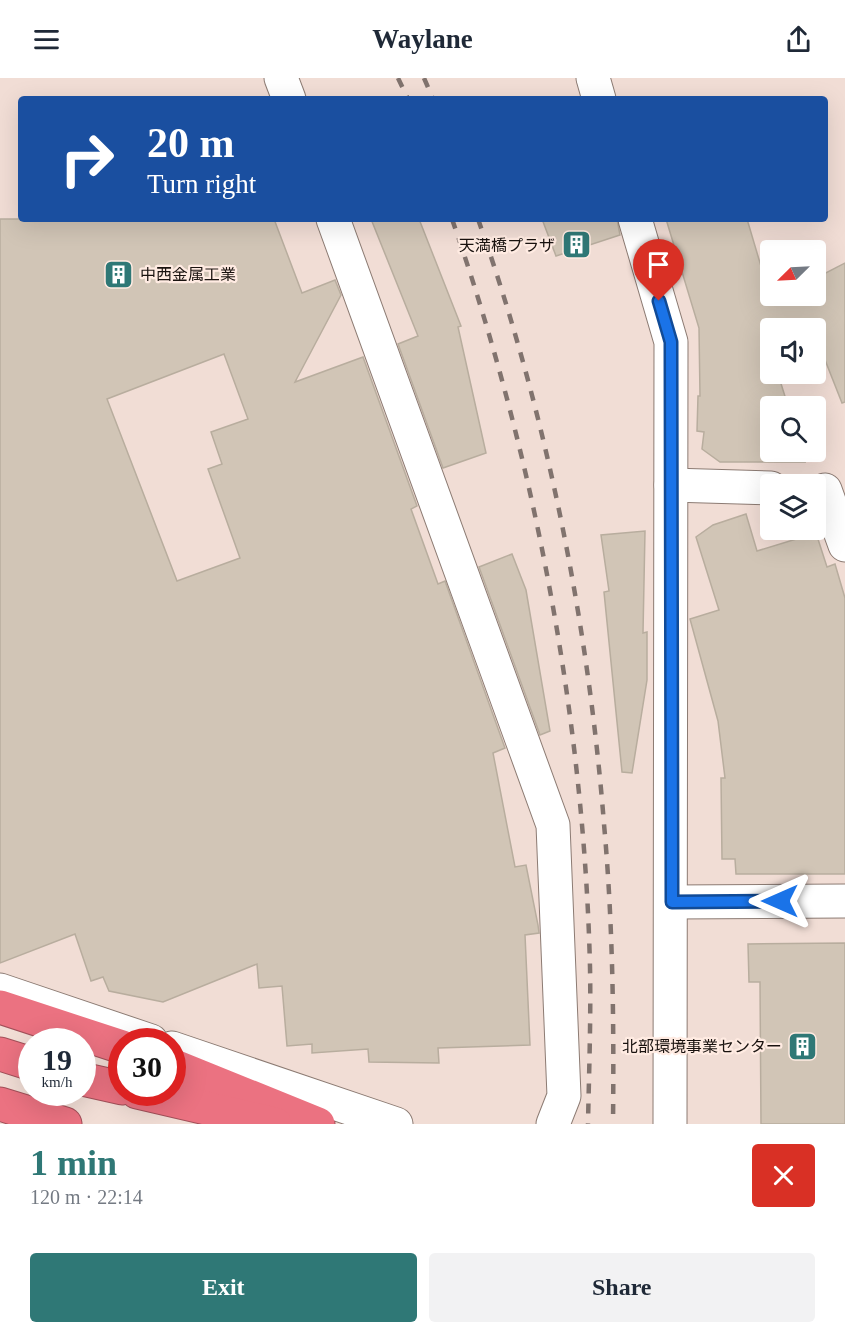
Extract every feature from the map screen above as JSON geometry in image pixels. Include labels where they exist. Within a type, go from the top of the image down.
[{"type":"highway","points":[[0,1007],[108,1042]]},
{"type":"highway","points":[[0,1054],[18,1060]]},
{"type":"highway","points":[[186,1071],[318,1124]]},
{"type":"highway","points":[[186,1103],[276,1124]]},
{"type":"highway","points":[[0,1104],[65,1124]]},
{"type":"highway","points":[[0,1119],[55,1124]]},
{"type":"street","points":[[281,78],[288,96]]},
{"type":"street","points":[[593,78],[598,96]]},
{"type":"street","points":[[334,222],[553,825],[564,1096],[553,1124]]},
{"type":"street","points":[[636,222],[671,342],[670,1124]]},
{"type":"street","points":[[671,485],[760,489]]},
{"type":"street","points":[[829,488],[845,545]]},
{"type":"street","points":[[672,902],[845,901]]},
{"type":"street","points":[[0,990],[113,1028]]},
{"type":"street","points":[[186,1053],[396,1124]]},
{"type":"street","points":[[0,1119],[23,1124]]},
{"type":"building","points":[[0,219],[18,219],[18,222],[275,222],[302,293],[335,280],[341,295],[295,382],[363,357],[417,506],[411,509],[438,584],[445,581],[505,748],[493,753],[515,867],[526,865],[539,933],[525,935],[530,1045],[438,1048],[439,1063],[369,1062],[368,1049],[312,1053],[312,1044],[287,1046],[282,986],[259,988],[257,964],[163,1002],[109,991],[103,977],[91,981],[75,934],[0,963]],"holes":[[[224,354],[248,419],[211,432],[222,464],[208,469],[240,558],[177,581],[107,399]]]},
{"type":"building","points":[[372,222],[420,222],[461,326],[458,327],[486,453],[443,468],[398,344],[418,336]]},
{"type":"building","name":"天満橋プラザ","points":[[543,222],[618,222],[620,235],[556,256]]},
{"type":"building","points":[[667,222],[748,222],[760,263],[760,306],[826,306],[826,273],[845,263],[845,402],[842,403],[826,362],[826,318],[760,318],[760,384],[781,384],[785,396],[760,396],[760,462],[720,462],[702,449],[704,432],[697,431],[698,396],[700,396],[699,328]]},
{"type":"building","points":[[746,514],[757,551],[793,540],[818,540],[827,567],[835,564],[845,598],[845,874],[736,874],[735,859],[722,859],[721,778],[725,778],[718,721],[690,619],[719,610],[696,537],[713,525]]},
{"type":"building","points":[[645,531],[643,633],[647,632],[647,680],[632,773],[622,772],[604,592],[609,591],[601,535]]},
{"type":"building","points":[[512,554],[526,590],[550,731],[540,735],[479,567]]},
{"type":"building","name":"北部環境事業センター","points":[[845,943],[845,1124],[761,1124],[760,982],[749,982],[748,944]]},
{"type":"railway","points":[[398,78],[407,96]]},
{"type":"railway","points":[[424,78],[432,96]]},
{"type":"railway","points":[[453,222],[481,308],[530,493],[550,588],[565,683],[586,873],[590,967],[588,1124]]},
{"type":"railway","points":[[479,222],[524,366],[544,441],[575,594],[587,671],[597,748],[609,899],[613,1012],[613,1124]]},
{"type":"place","name":"天満橋プラザ","points":[[576,245]]},
{"type":"place","name":"中西金属工業","points":[[119,274]]},
{"type":"place","name":"北部環境事業センター","points":[[803,1046]]},
{"type":"route","points":[[659,301],[671,342],[672,902],[780,901]]}]
